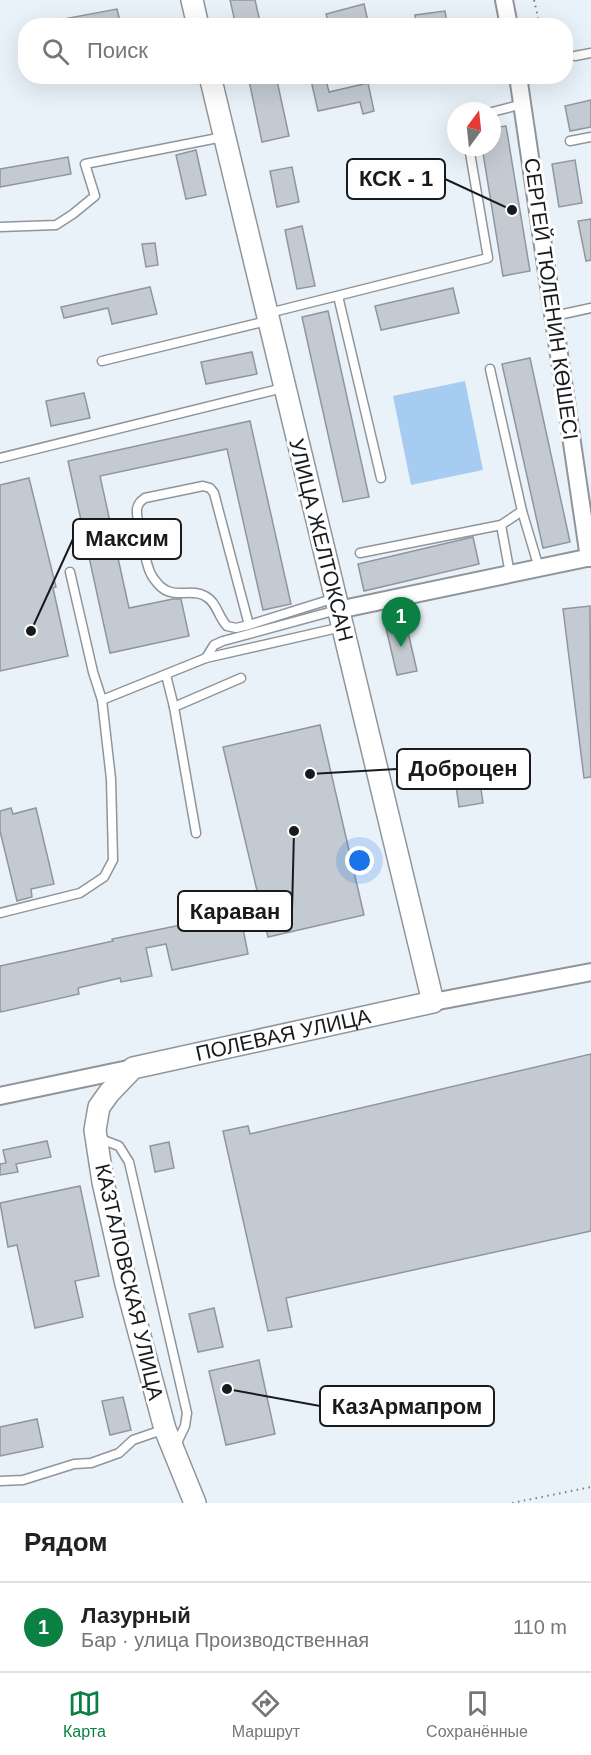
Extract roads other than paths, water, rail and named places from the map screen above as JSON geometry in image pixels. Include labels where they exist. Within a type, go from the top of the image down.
[{"type":"street","points":[[192,0],[196,18]]},
{"type":"street","points":[[504,0],[507,18]]},
{"type":"street","name":"УЛИЦА ЖЕЛТОКСАН","points":[[212,84],[266,317],[433,1002]]},
{"type":"street","name":"СЕРГЕЙ ТЮЛЕНИН КӨШЕСІ","points":[[519,84],[554,316],[585,492],[590,558]]},
{"type":"street","points":[[338,612],[590,558]]},
{"type":"street","points":[[433,1002],[591,972]]},
{"type":"street","name":"ПОЛЕВАЯ УЛИЦА","points":[[133,1068],[433,1002]]},
{"type":"street","points":[[0,1096],[133,1068]]},
{"type":"street","name":"КАЗТАЛОВСКАЯ УЛИЦА","points":[[133,1068],[99,1107],[95,1130],[103,1182],[126,1284],[165,1429],[195,1503]]},
{"type":"lane","points":[[575,56],[591,53]]},
{"type":"lane","points":[[501,110],[523,104]]},
{"type":"lane","points":[[0,227],[56,225],[73,214],[95,196],[85,164],[223,137]]},
{"type":"lane","points":[[570,141],[591,137]]},
{"type":"lane","points":[[102,361],[338,296],[488,258],[471,156]]},
{"type":"lane","points":[[338,296],[381,478]]},
{"type":"lane","points":[[554,316],[591,308]]},
{"type":"lane","points":[[490,369],[522,511],[539,568]]},
{"type":"lane","points":[[0,458],[284,388]]},
{"type":"lane","points":[[249,625],[214,493],[210,488],[203,486],[145,498],[138,504],[136,510],[138,522],[150,573],[161,587],[178,594],[192,592],[206,596],[213,602],[226,626],[236,628],[338,612]]},
{"type":"lane","points":[[360,553],[501,525],[522,511]]},
{"type":"lane","points":[[501,525],[510,574]]},
{"type":"lane","points":[[0,913],[80,893],[104,877],[113,860],[111,779],[102,700],[93,672],[70,572]]},
{"type":"lane","points":[[102,700],[206,658],[338,612]]},
{"type":"lane","points":[[206,658],[212,648],[223,641],[338,612]]},
{"type":"lane","points":[[166,675],[174,707],[196,833]]},
{"type":"lane","points":[[174,707],[241,678]]},
{"type":"lane","points":[[97,1137],[119,1146],[129,1162],[187,1413],[185,1426],[174,1450]]},
{"type":"lane","points":[[0,1481],[23,1480],[74,1464],[91,1463],[119,1453],[133,1440],[165,1429]]},
{"type":"place","name":"КСК - 1","points":[[512,210]]},
{"type":"place","name":"Максим","points":[[31,631]]},
{"type":"place","name":"Лазурный","points":[[401,647]]},
{"type":"place","name":"Доброцен","points":[[310,774]]},
{"type":"place","name":"Караван","points":[[294,831]]},
{"type":"place","name":"КазАрмапром","points":[[227,1389]]}]
